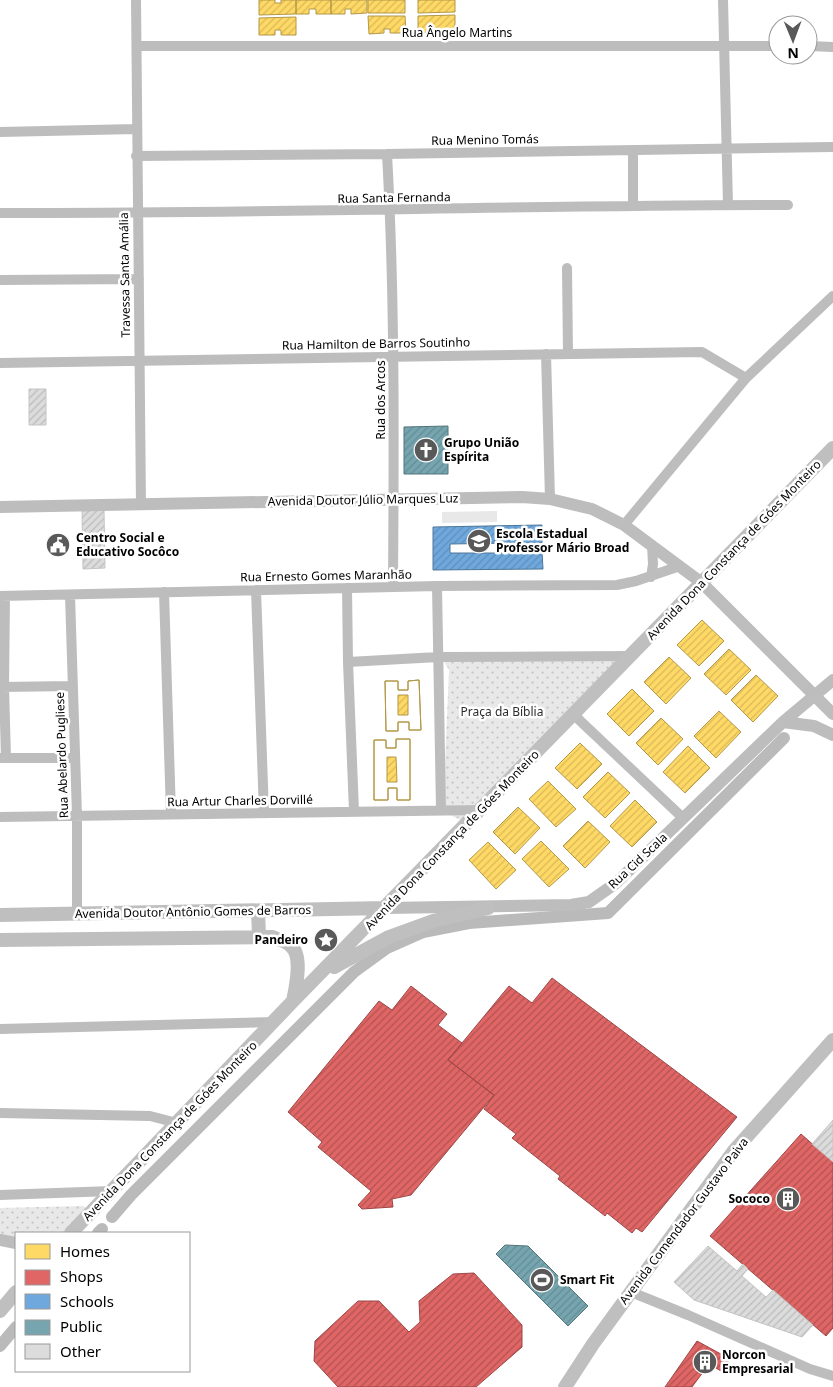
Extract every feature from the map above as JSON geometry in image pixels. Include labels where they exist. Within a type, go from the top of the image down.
[{"type":"main road","name":"Avenida Dona Constança de Góes Monteiro","points":[[72,1232],[293,1001],[386,908],[833,448]]},
{"type":"main road","name":"Avenida Doutor Antônio Gomes de Barros","points":[[0,915],[386,908]]},
{"type":"main road","points":[[320,974],[389,937],[433,921],[488,908]]},
{"type":"main road","points":[[258,911],[259,936]]},
{"type":"main road","name":"Avenida Doutor Antônio Gomes de Barros","points":[[0,940],[272,937],[292,946],[295,951],[298,964],[293,1001]]},
{"type":"main road","name":"Avenida Comendador Gustavo Paiva","points":[[565,1387],[631,1292],[733,1152],[833,1040]]},
{"type":"main road","points":[[0,1311],[15,1293]]},
{"type":"street","name":"Travessa Santa Amália","points":[[136,0],[138,360],[141,505]]},
{"type":"street","points":[[724,0],[728,204]]},
{"type":"street","name":"Rua Ângelo Martins","points":[[137,46],[768,46]]},
{"type":"street","points":[[818,46],[833,47]]},
{"type":"street","points":[[0,132],[136,129]]},
{"type":"street","name":"Rua Menino Tomás","points":[[136,156],[633,151],[833,146]]},
{"type":"street","points":[[633,151],[633,205]]},
{"type":"street","name":"Rua dos Arcos","points":[[387,154],[394,356],[394,587]]},
{"type":"street","name":"Rua Santa Fernanda","points":[[0,213],[137,214],[788,204]]},
{"type":"street","points":[[567,268],[568,354]]},
{"type":"street","points":[[0,280],[139,279]]},
{"type":"street","points":[[624,525],[746,378],[833,296]]},
{"type":"street","name":"Rua Hamilton de Barros Soutinho","points":[[0,362],[702,352],[746,378]]},
{"type":"street","points":[[546,354],[550,499]]},
{"type":"street","name":"Avenida Doutor Júlio Marques Luz","points":[[0,507],[522,497],[550,499],[592,509],[624,525],[702,583],[833,714]]},
{"type":"street","points":[[651,576],[653,564],[652,546]]},
{"type":"street","name":"Rua Ernesto Gomes Maranhão","points":[[3,596],[437,586],[617,585],[680,566]]},
{"type":"street","points":[[437,586],[441,810]]},
{"type":"street","points":[[347,588],[354,812]]},
{"type":"street","points":[[256,590],[264,813]]},
{"type":"street","points":[[164,592],[171,814]]},
{"type":"street","name":"Rua Abelardo Pugliese","points":[[70,594],[77,816],[77,914]]},
{"type":"street","points":[[3,596],[3,758],[75,758]]},
{"type":"street","points":[[348,662],[438,658],[632,656]]},
{"type":"street","name":"Rua Cid Scala","points":[[386,908],[571,906],[589,902],[616,883],[783,722],[833,680]]},
{"type":"street","points":[[2,687],[73,686]]},
{"type":"street","points":[[574,715],[684,818]]},
{"type":"street","points":[[783,722],[814,726],[833,735]]},
{"type":"street","name":"Rua Artur Charles Dorvillé","points":[[0,817],[480,810]]},
{"type":"street","points":[[0,1028],[274,1022]]},
{"type":"street","points":[[0,1113],[150,1116],[177,1123]]},
{"type":"street","points":[[0,1195],[112,1191]]},
{"type":"street","points":[[0,1240],[15,1243]]},
{"type":"street","points":[[631,1292],[810,1369],[833,1376]]},
{"type":"green space","points":[[497,511],[497,522],[442,523],[442,512]]},
{"type":"green space","name":"Praça da Bíblia","points":[[631,656],[468,823],[443,812],[449,670],[442,658]]},
{"type":"green space","points":[[83,1206],[90,1210],[68,1232],[15,1232],[15,1237],[0,1237],[0,1208]]},
{"type":"building: Homes","points":[[259,0],[275,0],[275,3],[281,3],[281,0],[296,0],[296,14],[259,15]]},
{"type":"building: Homes","points":[[296,0],[331,0],[331,14],[316,14],[316,9],[309,9],[309,14],[296,14]]},
{"type":"building: Homes","points":[[331,0],[367,0],[367,13],[351,14],[351,9],[345,9],[345,14],[331,14]]},
{"type":"building: Homes","points":[[368,0],[405,0],[405,13],[368,13]]},
{"type":"building: Homes","points":[[418,0],[455,0],[455,12],[418,13]]},
{"type":"building: Homes","points":[[455,15],[455,33],[440,33],[439,28],[433,28],[433,33],[418,33],[418,16]]},
{"type":"building: Homes","points":[[368,16],[405,16],[406,33],[390,33],[390,29],[384,29],[384,33],[369,34]]},
{"type":"building: Homes","points":[[296,17],[296,35],[281,35],[281,30],[275,30],[275,35],[259,35],[259,18]]},
{"type":"building: Homes","points":[[702,620],[724,641],[699,666],[677,645]]},
{"type":"building: Homes","points":[[729,649],[751,670],[726,695],[704,674]]},
{"type":"building: Homes","points":[[669,657],[691,678],[666,704],[644,682]]},
{"type":"building: Homes","points":[[756,675],[778,696],[753,722],[731,700]]},
{"type":"building: Homes","points":[[419,680],[421,730],[409,730],[409,722],[398,722],[398,731],[386,731],[385,681],[398,681],[398,690],[408,690],[408,681]],"holes":[[[398,695],[408,695],[408,715],[398,715]]]},
{"type":"building: Homes","points":[[419,680],[421,730],[409,730],[409,722],[398,722],[398,731],[386,731],[385,681],[398,681],[398,690],[408,690],[408,681]]},
{"type":"building: Homes","points":[[632,689],[654,711],[629,736],[607,714]]},
{"type":"building: Homes","points":[[719,711],[741,732],[716,758],[694,736]]},
{"type":"building: Homes","points":[[661,718],[683,739],[658,765],[636,743]]},
{"type":"building: Homes","points":[[396,739],[410,739],[410,800],[397,800],[397,788],[388,788],[388,800],[374,800],[374,740],[386,740],[386,748],[396,748]],"holes":[[[387,757],[396,757],[397,782],[387,782]]]},
{"type":"building: Homes","points":[[396,739],[410,739],[410,800],[397,800],[397,788],[388,788],[388,800],[374,800],[374,740],[386,740],[386,748],[396,748]]},
{"type":"building: Homes","points":[[580,743],[602,764],[577,789],[555,768]]},
{"type":"building: Homes","points":[[688,746],[710,768],[685,793],[663,772]]},
{"type":"building: Homes","points":[[608,772],[630,793],[605,818],[583,797]]},
{"type":"building: Homes","points":[[548,781],[576,809],[556,827],[529,799]]},
{"type":"building: Homes","points":[[635,800],[657,822],[632,847],[610,826]]},
{"type":"building: Homes","points":[[518,807],[540,828],[515,854],[493,832]]},
{"type":"building: Homes","points":[[588,821],[610,842],[585,868],[563,846]]},
{"type":"building: Homes","points":[[541,841],[569,869],[549,887],[522,859]]},
{"type":"building: Homes","points":[[488,842],[516,870],[496,889],[469,860]]},
{"type":"building: Shops","points":[[552,978],[737,1117],[642,1232],[636,1228],[632,1233],[607,1213],[605,1216],[558,1179],[560,1176],[512,1138],[516,1134],[484,1109],[494,1095],[448,1060],[509,986],[532,1003]]},
{"type":"building: Shops","points":[[411,986],[447,1014],[438,1025],[462,1043],[448,1060],[494,1095],[411,1195],[392,1199],[393,1207],[362,1209],[358,1205],[371,1191],[318,1147],[322,1142],[288,1112],[379,1001],[392,1010]]},
{"type":"building: Shops","name":"Sococo","points":[[801,1134],[833,1162],[833,1328],[826,1336],[710,1236]]},
{"type":"building: Shops","points":[[474,1273],[522,1325],[522,1347],[476,1387],[338,1387],[314,1361],[315,1341],[358,1301],[379,1301],[409,1332],[420,1322],[419,1301],[453,1274]]},
{"type":"building: Shops","name":"Norcon Empresarial","points":[[697,1341],[730,1359],[721,1371],[709,1364],[692,1387],[665,1387]]},
{"type":"building: Schools","points":[[542,525],[542,543],[526,543],[526,548],[534,548],[534,553],[542,552],[543,569],[433,570],[433,527]],"holes":[[[513,543],[513,553],[450,553],[450,544]]]},
{"type":"building: Public","name":"Grupo União Espírita","points":[[448,426],[448,474],[404,474],[404,427]]},
{"type":"building: Public","name":"Smart Fit","points":[[505,1245],[528,1246],[588,1306],[568,1326],[496,1254]]},
{"type":"building: Other","points":[[29,389],[46,389],[46,425],[29,425]]},
{"type":"building: Other","points":[[104,510],[105,568],[83,569],[82,511]]},
{"type":"building: Other","points":[[833,1120],[833,1162],[812,1144]]},
{"type":"building: Other","points":[[708,1246],[737,1271],[743,1264],[748,1269],[742,1276],[766,1297],[773,1290],[813,1325],[802,1337],[694,1300],[674,1282]]},
{"type":"waterway","points":[[112,1217],[131,1195],[354,972],[387,948],[423,932],[469,923],[608,913],[784,738]]},
{"type":"waterway","points":[[99,1232],[102,1229]]},
{"type":"waterway","points":[[0,1346],[15,1328]]},
{"type":"place","name":"Grupo União Espírita","points":[[426,450]]},
{"type":"place","name":"Escola Estadual Professor Mário Broad","points":[[479,541]]},
{"type":"place","name":"Centro Social e Educativo Socôco","points":[[58,545]]},
{"type":"place","name":"Pandeiro","points":[[326,940]]},
{"type":"place","name":"Sococo","points":[[788,1199]]},
{"type":"place","name":"Smart Fit","points":[[542,1280]]},
{"type":"place","name":"Norcon Empresarial","points":[[705,1362]]}]
